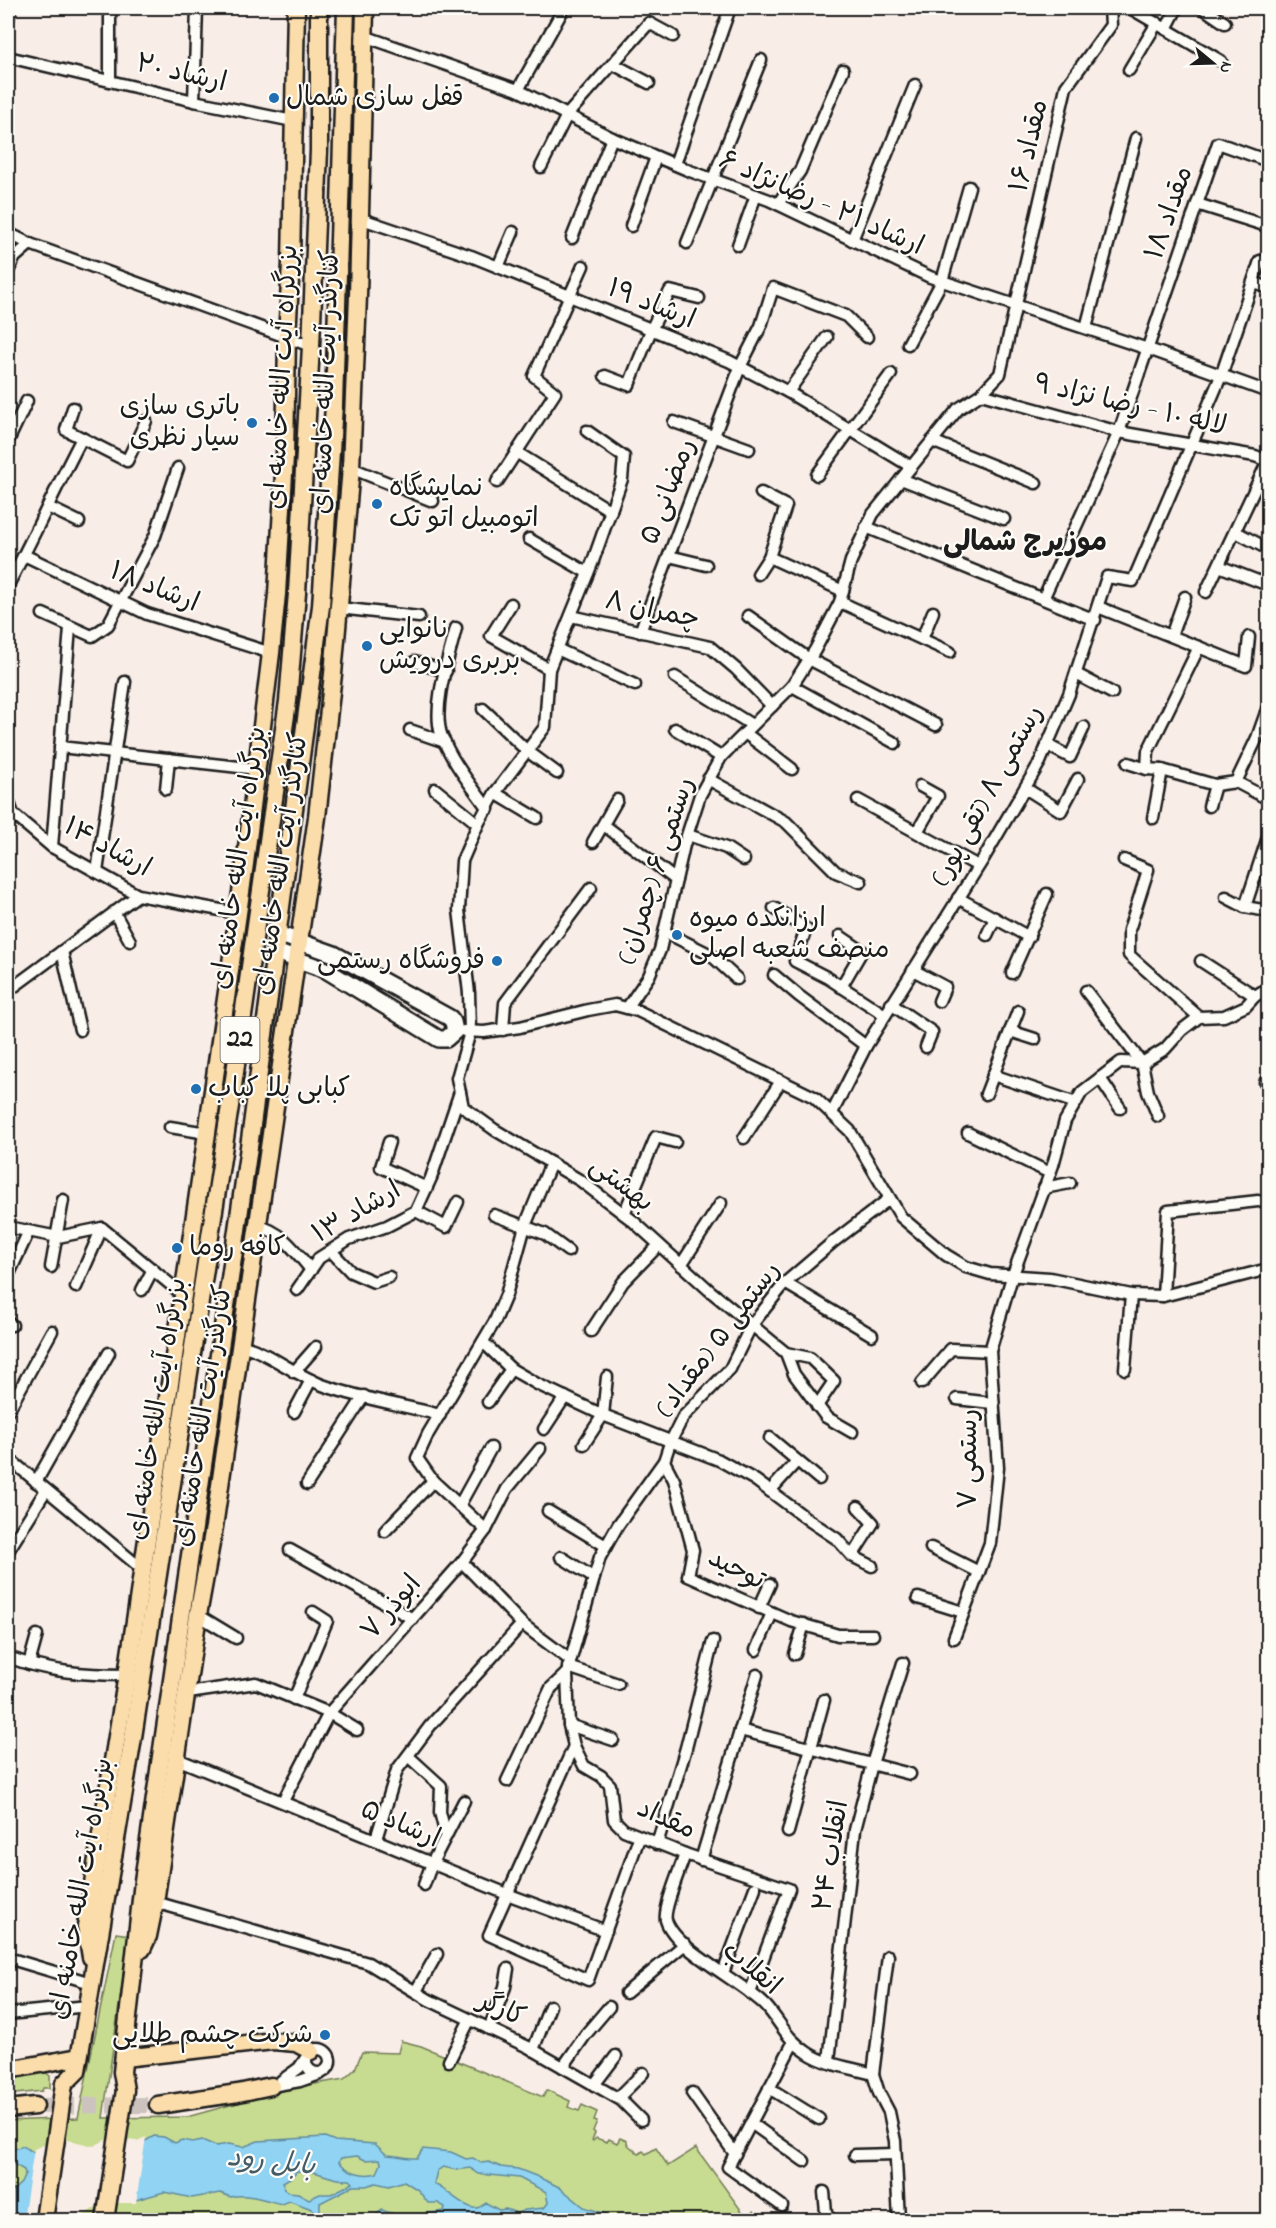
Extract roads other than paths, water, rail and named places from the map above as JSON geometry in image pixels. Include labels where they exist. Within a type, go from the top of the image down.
[{"type":"main road","name":"کنارگذر آیت الله خامنه ای","points":[[124,1743],[127,1675],[142,1569],[157,1529],[182,1294],[213,1092],[262,732],[278,594],[285,456],[296,8]]},
{"type":"main road","name":"بزرگراه آیت الله خامنه ای","points":[[78,2064],[157,1529],[232,1093],[288,701],[297,593],[311,345],[317,189],[320,8]]},
{"type":"main road","name":"بزرگراه آیت الله خامنه ای","points":[[105,2220],[125,2090],[123,2065],[143,1881],[163,1799],[205,1454],[313,673],[326,542],[334,405],[346,8]]},
{"type":"main road","name":"کنارگذر آیت الله خامنه ای","points":[[134,1966],[148,1936],[155,1902],[163,1799],[177,1759],[198,1615],[228,1439],[303,901],[317,817],[346,541],[351,468],[365,8]]},
{"type":"main road","points":[[346,32],[364,36]]},
{"type":"main road","points":[[293,189],[317,189]]},
{"type":"main road","points":[[337,291],[358,296]]},
{"type":"main road","points":[[334,405],[354,404]]},
{"type":"main road","points":[[326,542],[346,541]]},
{"type":"main road","points":[[278,594],[297,593]]},
{"type":"main road","points":[[313,673],[333,674]]},
{"type":"main road","points":[[266,698],[288,701]]},
{"type":"main road","points":[[262,732],[283,734]]},
{"type":"main road","points":[[303,901],[312,934],[320,948]]},
{"type":"main road","points":[[276,952],[321,968],[439,1039],[446,1039],[462,1031],[450,1018],[334,954],[278,934]]},
{"type":"main road","points":[[291,997],[302,975],[321,968],[326,955],[334,954]]},
{"type":"main road","points":[[213,1092],[232,1093]]},
{"type":"main road","points":[[250,1140],[270,1143]]},
{"type":"main road","points":[[205,1454],[228,1439]]},
{"type":"main road","points":[[123,2065],[273,2041],[296,2043],[310,2053]]},
{"type":"main road","points":[[8,2070],[78,2064]]},
{"type":"main road","points":[[44,2220],[64,2084],[78,2064]]},
{"type":"main road","points":[[158,2105],[271,2086]]},
{"type":"main road","points":[[8,2109],[34,2106]]},
{"type":"street","points":[[8,19],[10,8]]},
{"type":"street","points":[[110,8],[110,81]]},
{"type":"street","points":[[194,101],[197,8]]},
{"type":"street","points":[[518,90],[564,8]]},
{"type":"street","points":[[675,164],[730,8]]},
{"type":"street","name":"مقداد ۱۶","points":[[1017,306],[1066,87],[1111,25],[1110,8]]},
{"type":"street","points":[[1130,8],[1221,61]]},
{"type":"street","points":[[1129,70],[1177,8]]},
{"type":"street","points":[[1203,8],[1225,23]]},
{"type":"street","points":[[541,166],[567,115],[649,23],[673,36]]},
{"type":"street","name":"ارشاد ۲۱ - رضانژاد ۶","points":[[364,36],[518,90],[612,138],[778,204],[942,281],[1269,392]]},
{"type":"street","name":"ارشاد ۲۰","points":[[8,57],[194,101],[293,121]]},
{"type":"street","points":[[687,243],[761,60]]},
{"type":"street","points":[[613,64],[649,82]]},
{"type":"street","points":[[778,204],[800,171],[843,70]]},
{"type":"street","points":[[852,240],[915,85]]},
{"type":"street","points":[[572,238],[612,138]]},
{"type":"street","points":[[1086,328],[1136,138]]},
{"type":"street","name":"مقداد ۱۸","points":[[1043,599],[1119,432],[1218,143],[1269,161]]},
{"type":"street","points":[[631,226],[656,157]]},
{"type":"street","points":[[909,344],[942,281],[969,187]]},
{"type":"street","points":[[738,245],[756,195]]},
{"type":"street","points":[[1197,204],[1264,225]]},
{"type":"street","name":"ارشاد ۱۹","points":[[359,218],[498,267],[740,367],[788,392],[910,466]]},
{"type":"street","points":[[498,267],[513,232]]},
{"type":"street","points":[[8,233],[30,244],[311,345]]},
{"type":"street","points":[[8,271],[15,256],[30,244]]},
{"type":"street","points":[[1192,445],[1221,376],[1260,261]]},
{"type":"street","points":[[497,482],[555,393],[534,376],[583,266]]},
{"type":"street","points":[[1253,282],[1269,288]]},
{"type":"street","name":"رمضانی ۵","points":[[640,632],[740,367],[761,326],[773,288],[846,316],[867,337]]},
{"type":"street","points":[[605,376],[629,385],[651,330],[670,291],[699,298]]},
{"type":"street","name":"رستمی ۶ (چمران)","points":[[627,1008],[649,976],[660,950],[688,835],[700,795],[708,779],[721,757],[792,686],[809,659],[840,602],[851,561],[873,514],[958,409],[981,394],[1000,374],[1017,306]]},
{"type":"street","points":[[788,392],[827,337]]},
{"type":"street","points":[[817,475],[891,374]]},
{"type":"street","name":"لاله ۱۰ - رضا نژاد ۹","points":[[981,394],[1119,432],[1255,456],[1268,461]]},
{"type":"street","points":[[8,436],[27,401]]},
{"type":"street","points":[[73,408],[66,430],[128,460],[146,421]]},
{"type":"street","points":[[674,423],[748,449]]},
{"type":"street","name":"ارشاد ۱۳","points":[[297,1290],[320,1258],[330,1251],[349,1239],[387,1226],[417,1211],[460,1092],[457,1078],[469,993],[459,910],[462,861],[495,793],[545,727],[549,669],[588,573],[622,479],[624,457],[587,431]]},
{"type":"street","points":[[8,585],[82,438]]},
{"type":"street","points":[[932,441],[1036,483]]},
{"type":"street","name":"رستمی ۸ (تقی پور)","points":[[832,1113],[866,1046],[1025,788],[1047,746],[1076,674],[1107,577],[1133,581],[1192,445]]},
{"type":"street","points":[[516,452],[611,511]]},
{"type":"street","points":[[1206,592],[1268,461]]},
{"type":"street","points":[[44,614],[70,628],[92,636],[108,625],[155,536],[178,468]]},
{"type":"street","points":[[351,468],[433,501]]},
{"type":"street","points":[[901,479],[1004,519]]},
{"type":"street","points":[[758,574],[769,557],[786,506],[761,493]]},
{"type":"street","points":[[48,507],[79,522]]},
{"type":"street","points":[[866,527],[1095,620]]},
{"type":"street","points":[[1236,532],[1269,549]]},
{"type":"street","points":[[529,538],[588,573]]},
{"type":"street","name":"ارشاد ۱۸","points":[[24,555],[147,614],[271,653]]},
{"type":"street","points":[[669,555],[706,565]]},
{"type":"street","points":[[769,557],[843,591]]},
{"type":"street","points":[[1219,566],[1269,585]]},
{"type":"street","points":[[1171,636],[1185,597]]},
{"type":"street","points":[[840,602],[950,652]]},
{"type":"street","points":[[511,604],[491,636],[549,669]]},
{"type":"street","points":[[1098,607],[1246,666],[1249,637]]},
{"type":"street","points":[[339,608],[419,617]]},
{"type":"street","points":[[922,639],[933,612]]},
{"type":"street","name":"چمران ۸","points":[[571,616],[710,647],[736,669],[772,706]]},
{"type":"street","points":[[748,616],[809,659],[936,725]]},
{"type":"street","points":[[52,847],[70,628]]},
{"type":"street","points":[[456,628],[439,703],[440,732],[454,761],[488,809]]},
{"type":"street","points":[[1147,769],[1148,751],[1199,647]]},
{"type":"street","points":[[557,649],[635,685]]},
{"type":"street","points":[[414,662],[446,671]]},
{"type":"street","points":[[1076,674],[1112,693]]},
{"type":"street","points":[[675,677],[748,729],[792,768]]},
{"type":"street","points":[[98,872],[125,682]]},
{"type":"street","points":[[792,686],[895,743]]},
{"type":"street","points":[[1236,782],[1269,707]]},
{"type":"street","points":[[483,709],[526,750],[557,773]]},
{"type":"street","points":[[1047,746],[1070,757],[1084,727]]},
{"type":"street","points":[[675,729],[721,757]]},
{"type":"street","points":[[410,730],[445,742]]},
{"type":"street","points":[[60,747],[257,769]]},
{"type":"street","points":[[166,789],[169,759]]},
{"type":"street","points":[[1128,763],[1215,785],[1236,782],[1269,799]]},
{"type":"street","points":[[1153,818],[1162,770]]},
{"type":"street","points":[[708,779],[786,822],[836,872],[861,882]]},
{"type":"street","points":[[1025,788],[1061,812],[1078,779]]},
{"type":"street","points":[[1209,806],[1215,785]]},
{"type":"street","points":[[917,832],[938,796],[920,786]]},
{"type":"street","points":[[435,789],[478,824]]},
{"type":"street","points":[[495,793],[537,818]]},
{"type":"street","name":"ارشاد ۱۴","points":[[8,800],[10,817],[52,847],[138,895],[237,913]]},
{"type":"street","points":[[593,842],[617,800]]},
{"type":"street","points":[[858,800],[978,866]]},
{"type":"street","points":[[604,825],[676,880]]},
{"type":"street","points":[[688,835],[726,848],[744,860]]},
{"type":"street","points":[[1245,907],[1269,837]]},
{"type":"street","points":[[1124,860],[1148,870],[1129,930],[1129,955],[1199,1017]]},
{"type":"street","points":[[503,1030],[505,1004],[591,888]]},
{"type":"street","points":[[1012,973],[1047,894]]},
{"type":"street","points":[[8,975],[12,988],[138,895]]},
{"type":"street","points":[[1226,897],[1245,907],[1269,911]]},
{"type":"street","points":[[958,898],[1029,937]]},
{"type":"street","points":[[774,908],[806,929],[795,961],[885,1015]]},
{"type":"street","points":[[114,912],[130,940]]},
{"type":"street","points":[[987,935],[995,918]]},
{"type":"street","points":[[665,932],[711,955],[736,979]]},
{"type":"street","points":[[840,936],[862,951],[841,987]]},
{"type":"street","points":[[62,951],[80,1030]]},
{"type":"street","points":[[1202,961],[1255,996]]},
{"type":"street","points":[[913,970],[945,987],[939,1001]]},
{"type":"street","points":[[774,975],[866,1046]]},
{"type":"street","points":[[1142,1063],[1165,1049],[1182,1030],[1199,1017],[1224,1016],[1246,1006],[1255,996],[1269,988]]},
{"type":"street","points":[[1086,991],[1142,1063],[1148,1092],[1158,1116]]},
{"type":"street","points":[[891,1004],[932,1032],[926,1047]]},
{"type":"street","points":[[462,1031],[503,1030],[615,1005],[638,1011],[814,1097],[850,1131],[901,1217],[946,1255],[966,1267],[1012,1277],[1050,1278],[1131,1295],[1163,1296],[1269,1269]]},
{"type":"street","points":[[986,1094],[1018,1011]]},
{"type":"street","points":[[1010,1031],[1035,1039]]},
{"type":"street","name":"رستمی ۷","points":[[954,1638],[990,1543],[998,1468],[990,1351],[1012,1277],[1050,1173],[1065,1121],[1082,1092],[1120,1062],[1142,1063]]},
{"type":"street","points":[[993,1075],[1076,1103]]},
{"type":"street","points":[[1101,1078],[1120,1108]]},
{"type":"street","points":[[744,1138],[781,1080]]},
{"type":"street","name":"بهشتی","points":[[460,1092],[463,1107],[495,1130],[581,1181],[624,1214],[786,1353]]},
{"type":"street","points":[[170,1127],[207,1133]]},
{"type":"street","points":[[968,1133],[1050,1173]]},
{"type":"street","points":[[624,1214],[656,1137],[675,1142]]},
{"type":"street","points":[[389,1142],[381,1167],[427,1188]]},
{"type":"street","points":[[486,1530],[433,1481],[417,1458],[495,1321],[506,1295],[525,1226],[551,1163]]},
{"type":"street","points":[[1044,1188],[1070,1183]]},
{"type":"street","name":"رستمی ۵ (مقداد)","points":[[568,1667],[600,1557],[618,1525],[664,1461],[683,1417],[730,1369],[752,1326],[785,1283],[889,1199]]},
{"type":"street","points":[[51,1267],[63,1200]]},
{"type":"street","points":[[1163,1296],[1168,1211],[1258,1200]]},
{"type":"street","points":[[417,1211],[446,1227],[458,1202]]},
{"type":"street","points":[[681,1265],[721,1203]]},
{"type":"street","points":[[494,1215],[545,1234],[568,1251]]},
{"type":"street","name":"ارشاد ۱۳","points":[[258,1226],[271,1229],[289,1244],[311,1270]]},
{"type":"street","points":[[8,1227],[58,1238],[102,1228]]},
{"type":"street","points":[[102,1228],[182,1294]]},
{"type":"street","points":[[76,1287],[102,1228]]},
{"type":"street","points":[[8,1276],[28,1233]]},
{"type":"street","points":[[591,1331],[623,1282],[659,1245]]},
{"type":"street","points":[[330,1251],[351,1272],[374,1282],[389,1277]]},
{"type":"street","points":[[142,1290],[153,1269]]},
{"type":"street","points":[[785,1283],[872,1335]]},
{"type":"street","points":[[1125,1369],[1131,1295]]},
{"type":"street","points":[[8,1411],[52,1331]]},
{"type":"street","points":[[483,1342],[511,1369],[565,1397],[670,1443],[720,1460],[755,1480],[837,1539],[852,1556],[872,1566]]},
{"type":"street","points":[[242,1345],[260,1350],[294,1372],[327,1387],[440,1414]]},
{"type":"street","points":[[294,1372],[316,1347]]},
{"type":"street","points":[[922,1383],[951,1349],[990,1351]]},
{"type":"street","points":[[36,1482],[110,1353]]},
{"type":"street","points":[[786,1353],[810,1358],[834,1381],[817,1406]]},
{"type":"street","points":[[786,1353],[794,1374],[826,1417],[852,1432]]},
{"type":"street","points":[[488,1402],[511,1369]]},
{"type":"street","points":[[584,1444],[603,1415],[607,1377]]},
{"type":"street","points":[[294,1412],[311,1380]]},
{"type":"street","points":[[307,1484],[364,1396]]},
{"type":"street","points":[[544,1429],[565,1397]]},
{"type":"street","points":[[957,1399],[992,1403]]},
{"type":"street","points":[[770,1438],[819,1479]]},
{"type":"street","points":[[459,1506],[491,1448]]},
{"type":"street","name":"ابوذر ۷","points":[[283,1801],[329,1713],[462,1562],[486,1530],[507,1489],[540,1449]]},
{"type":"street","points":[[8,1458],[142,1569]]},
{"type":"street","name":"توحید","points":[[664,1461],[674,1480],[693,1550],[688,1575],[759,1608],[804,1624],[838,1635],[873,1635]]},
{"type":"street","points":[[770,1491],[797,1461]]},
{"type":"street","points":[[385,1531],[433,1481]]},
{"type":"street","points":[[8,1551],[46,1490]]},
{"type":"street","points":[[852,1556],[873,1523],[858,1507]]},
{"type":"street","points":[[548,1511],[606,1546]]},
{"type":"street","points":[[931,1548],[979,1572]]},
{"type":"street","points":[[290,1550],[412,1619]]},
{"type":"street","points":[[561,1557],[594,1578]]},
{"type":"street","points":[[462,1562],[522,1624],[568,1667],[618,1684]]},
{"type":"street","points":[[759,1608],[770,1584]]},
{"type":"street","points":[[918,1598],[963,1612]]},
{"type":"street","points":[[294,1699],[327,1621],[312,1612]]},
{"type":"street","points":[[756,1650],[772,1613]]},
{"type":"street","points":[[198,1615],[236,1638]]},
{"type":"street","points":[[376,1839],[397,1770],[430,1726],[522,1624]]},
{"type":"street","points":[[795,1654],[804,1624]]},
{"type":"street","points":[[29,1664],[37,1635]]},
{"type":"street","points":[[657,1844],[686,1748],[713,1641]]},
{"type":"street","points":[[8,1657],[57,1672],[127,1675]]},
{"type":"street","name":"انقلاب ۲۴","points":[[829,2061],[855,1830],[872,1764],[903,1663]]},
{"type":"street","points":[[507,1781],[551,1688],[568,1667]]},
{"type":"street","name":"مقداد","points":[[568,1667],[569,1725],[574,1746],[584,1766],[601,1776],[610,1785],[614,1820],[624,1830],[639,1838],[789,1889],[750,1993]]},
{"type":"street","points":[[701,1860],[757,1675]]},
{"type":"street","points":[[188,1693],[256,1683],[329,1713],[357,1730]]},
{"type":"street","points":[[788,1832],[824,1700]]},
{"type":"street","points":[[569,1725],[613,1740]]},
{"type":"street","points":[[740,1730],[909,1773]]},
{"type":"street","points":[[574,1746],[489,1935],[588,1980],[639,1838]]},
{"type":"street","points":[[408,1756],[441,1786],[440,1812],[446,1836]]},
{"type":"street","name":"ارشاد ۵","points":[[177,1759],[507,1894],[606,1931]]},
{"type":"street","points":[[424,1885],[432,1863],[464,1801]]},
{"type":"street","name":"انقلاب","points":[[685,1854],[666,1918],[673,1932],[685,1944],[766,2006],[793,2043],[811,2055],[873,2074]]},
{"type":"street","points":[[723,1973],[755,1888]]},
{"type":"street","name":"کارگر","points":[[155,1902],[368,1963],[469,2021],[533,2050],[618,2098],[640,2120]]},
{"type":"street","points":[[626,1994],[685,1944]]},
{"type":"street","points":[[416,1992],[437,1954]]},
{"type":"street","points":[[888,1956],[873,2074],[879,2093],[889,2112],[895,2141],[899,2220]]},
{"type":"street","points":[[8,1958],[92,1977]]},
{"type":"street","points":[[489,2030],[505,1987],[508,1969]]},
{"type":"street","points":[[8,2014],[88,2006]]},
{"type":"street","points":[[533,2050],[550,2006]]},
{"type":"street","points":[[563,2067],[586,2034],[609,2007]]},
{"type":"street","points":[[449,2061],[469,2021]]},
{"type":"street","points":[[782,2206],[728,2167],[793,2043]]},
{"type":"street","points":[[321,2049],[329,2056],[328,2068],[323,2073],[300,2081],[271,2086],[294,2073],[310,2053],[321,2049]]},
{"type":"street","points":[[310,2053],[307,2067],[311,2071],[323,2073]]},
{"type":"street","points":[[594,2085],[616,2056]]},
{"type":"street","points":[[618,2098],[643,2073]]},
{"type":"street","points":[[769,2088],[819,2119]]},
{"type":"street","points":[[692,2093],[735,2154]]},
{"type":"street","points":[[751,2123],[804,2161]]},
{"type":"street","points":[[855,2155],[896,2154]]},
{"type":"street","points":[[824,2192],[826,2212],[830,2220]]},
{"type":"water","name":"بابل رود","points":[[154,2136],[164,2137],[175,2143],[182,2140],[193,2142],[202,2140],[216,2146],[229,2144],[243,2147],[258,2141],[325,2137],[335,2141],[375,2144],[387,2155],[411,2158],[417,2158],[423,2149],[451,2152],[466,2159],[473,2158],[481,2163],[489,2162],[536,2176],[559,2187],[584,2207],[618,2220],[328,2220],[312,2209],[290,2201],[281,2204],[249,2196],[231,2197],[220,2193],[192,2198],[164,2192],[136,2200],[102,2200],[54,2220],[8,2220],[8,2195],[21,2183],[25,2174],[24,2170],[12,2163],[8,2164],[8,2151],[23,2146],[33,2152],[94,2149],[142,2143]],"holes":[[[357,2156],[365,2160],[380,2159],[381,2164],[377,2173],[361,2174],[343,2166],[339,2162],[341,2158]],[[443,2167],[457,2170],[470,2168],[479,2174],[519,2178],[546,2192],[548,2203],[544,2208],[517,2213],[506,2209],[499,2210],[486,2203],[472,2208],[434,2184],[437,2171]],[[297,2171],[315,2172],[337,2179],[350,2180],[353,2183],[331,2194],[320,2194],[309,2199],[284,2189],[283,2182]],[[404,2181],[418,2190],[428,2203],[438,2203],[445,2207],[444,2211],[405,2215],[382,2210],[373,2217],[326,2216],[320,2211],[320,2203],[353,2186],[376,2183],[389,2186]]]},
{"type":"tunnel","points":[[35,2106],[158,2105]]},
{"type":"place","name":"قفل سازی شمال","points":[[274,98]]},
{"type":"place","name":"باتری سازی سیار نظری","points":[[252,423]]},
{"type":"place","name":"نمایشگاه اتومبیل اتو تک","points":[[377,504]]},
{"type":"place","name":"نانوایی بربری درویش","points":[[367,646]]},
{"type":"place","name":"ارزانکده میوه منصف شعبه اصلی","points":[[677,935]]},
{"type":"place","name":"فروشگاه رستمی","points":[[497,961]]},
{"type":"place","name":"کبابی پلا کباب","points":[[196,1089]]},
{"type":"place","name":"کافه روما","points":[[177,1248]]},
{"type":"place","name":"شرکت چشم طلایی","points":[[325,2035]]},
{"type":"district","name":"موزیرج شمالی","points":[[1025,543]]}]
